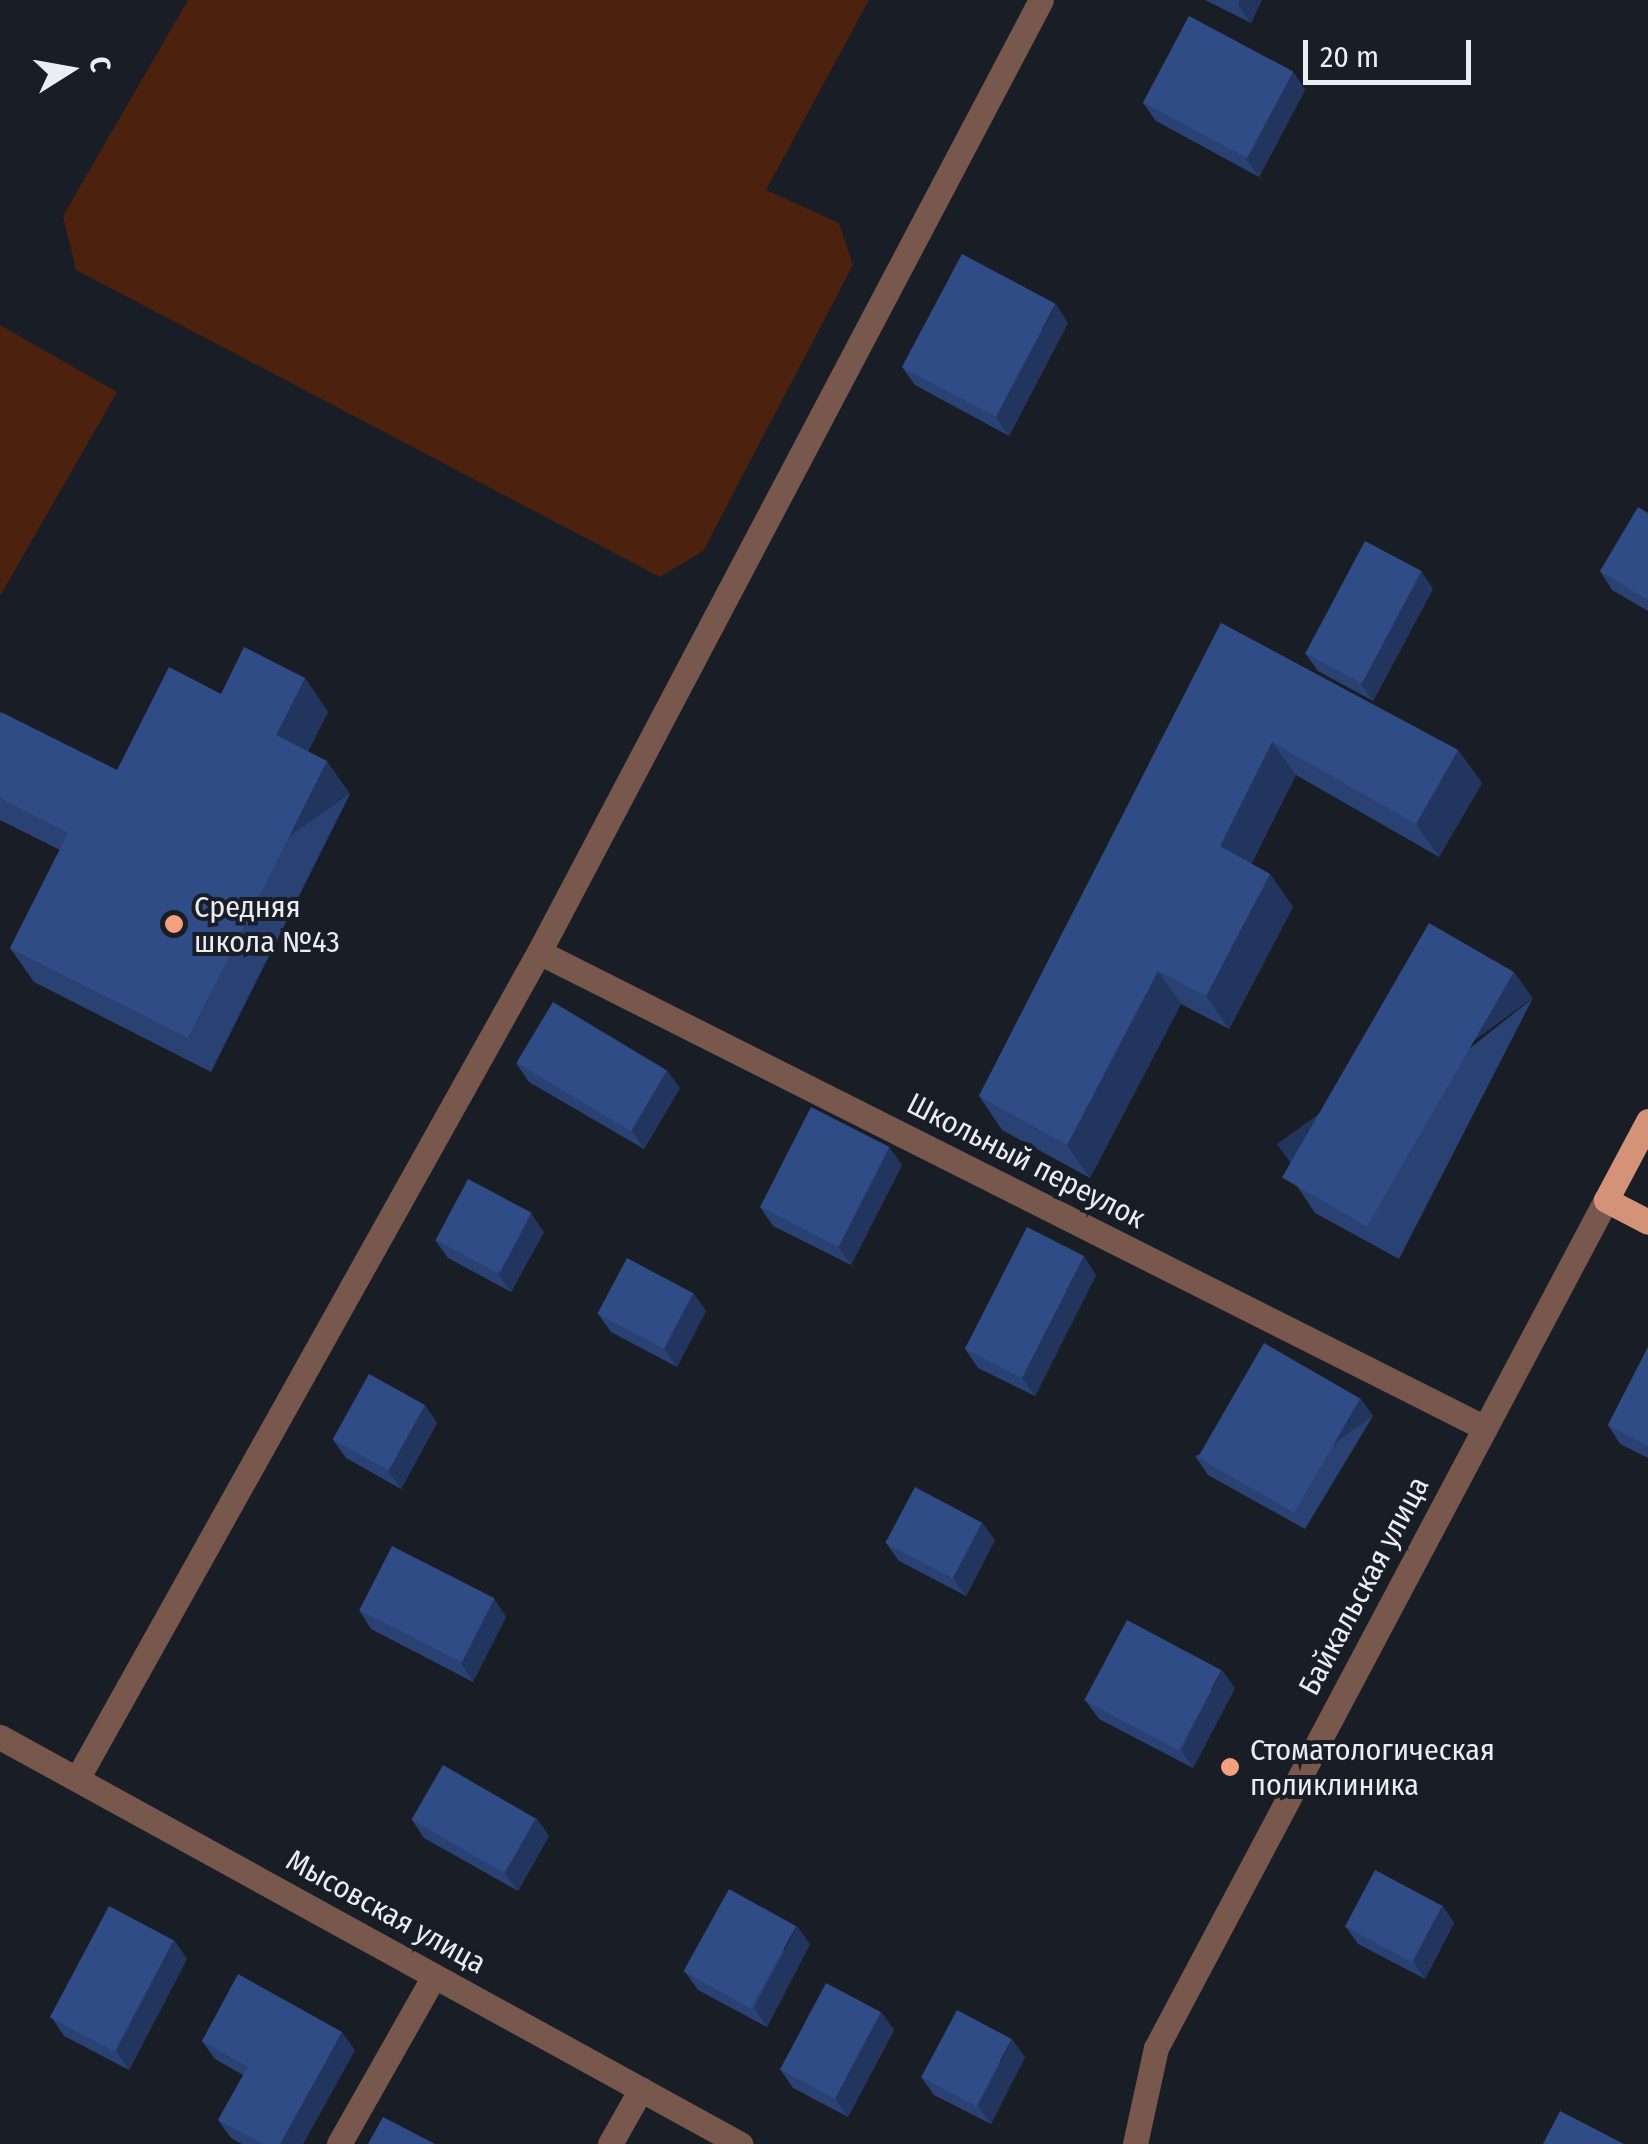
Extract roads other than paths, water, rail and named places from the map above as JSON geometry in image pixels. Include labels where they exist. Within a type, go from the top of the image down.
[{"type":"main road","name":"Байкальская улица","points":[[1606,1200],[1648,1122]]},
{"type":"main road","points":[[1606,1200],[1648,1222]]},
{"type":"street","points":[[77,1779],[539,952],[1041,0]]},
{"type":"street","name":"Школьный переулок","points":[[539,952],[1485,1428]]},
{"type":"street","name":"Байкальская улица","points":[[1136,2144],[1156,2048],[1606,1200]]},
{"type":"street","name":"Мысовская улица","points":[[0,1736],[740,2144]]},
{"type":"street","points":[[338,2144],[434,1976]]},
{"type":"street","points":[[610,2144],[641,2089]]},
{"type":"place","name":"Средняя школа №43","points":[[174,924]]},
{"type":"place","name":"Стоматологическая поликлиника","points":[[1230,1767]]}]
